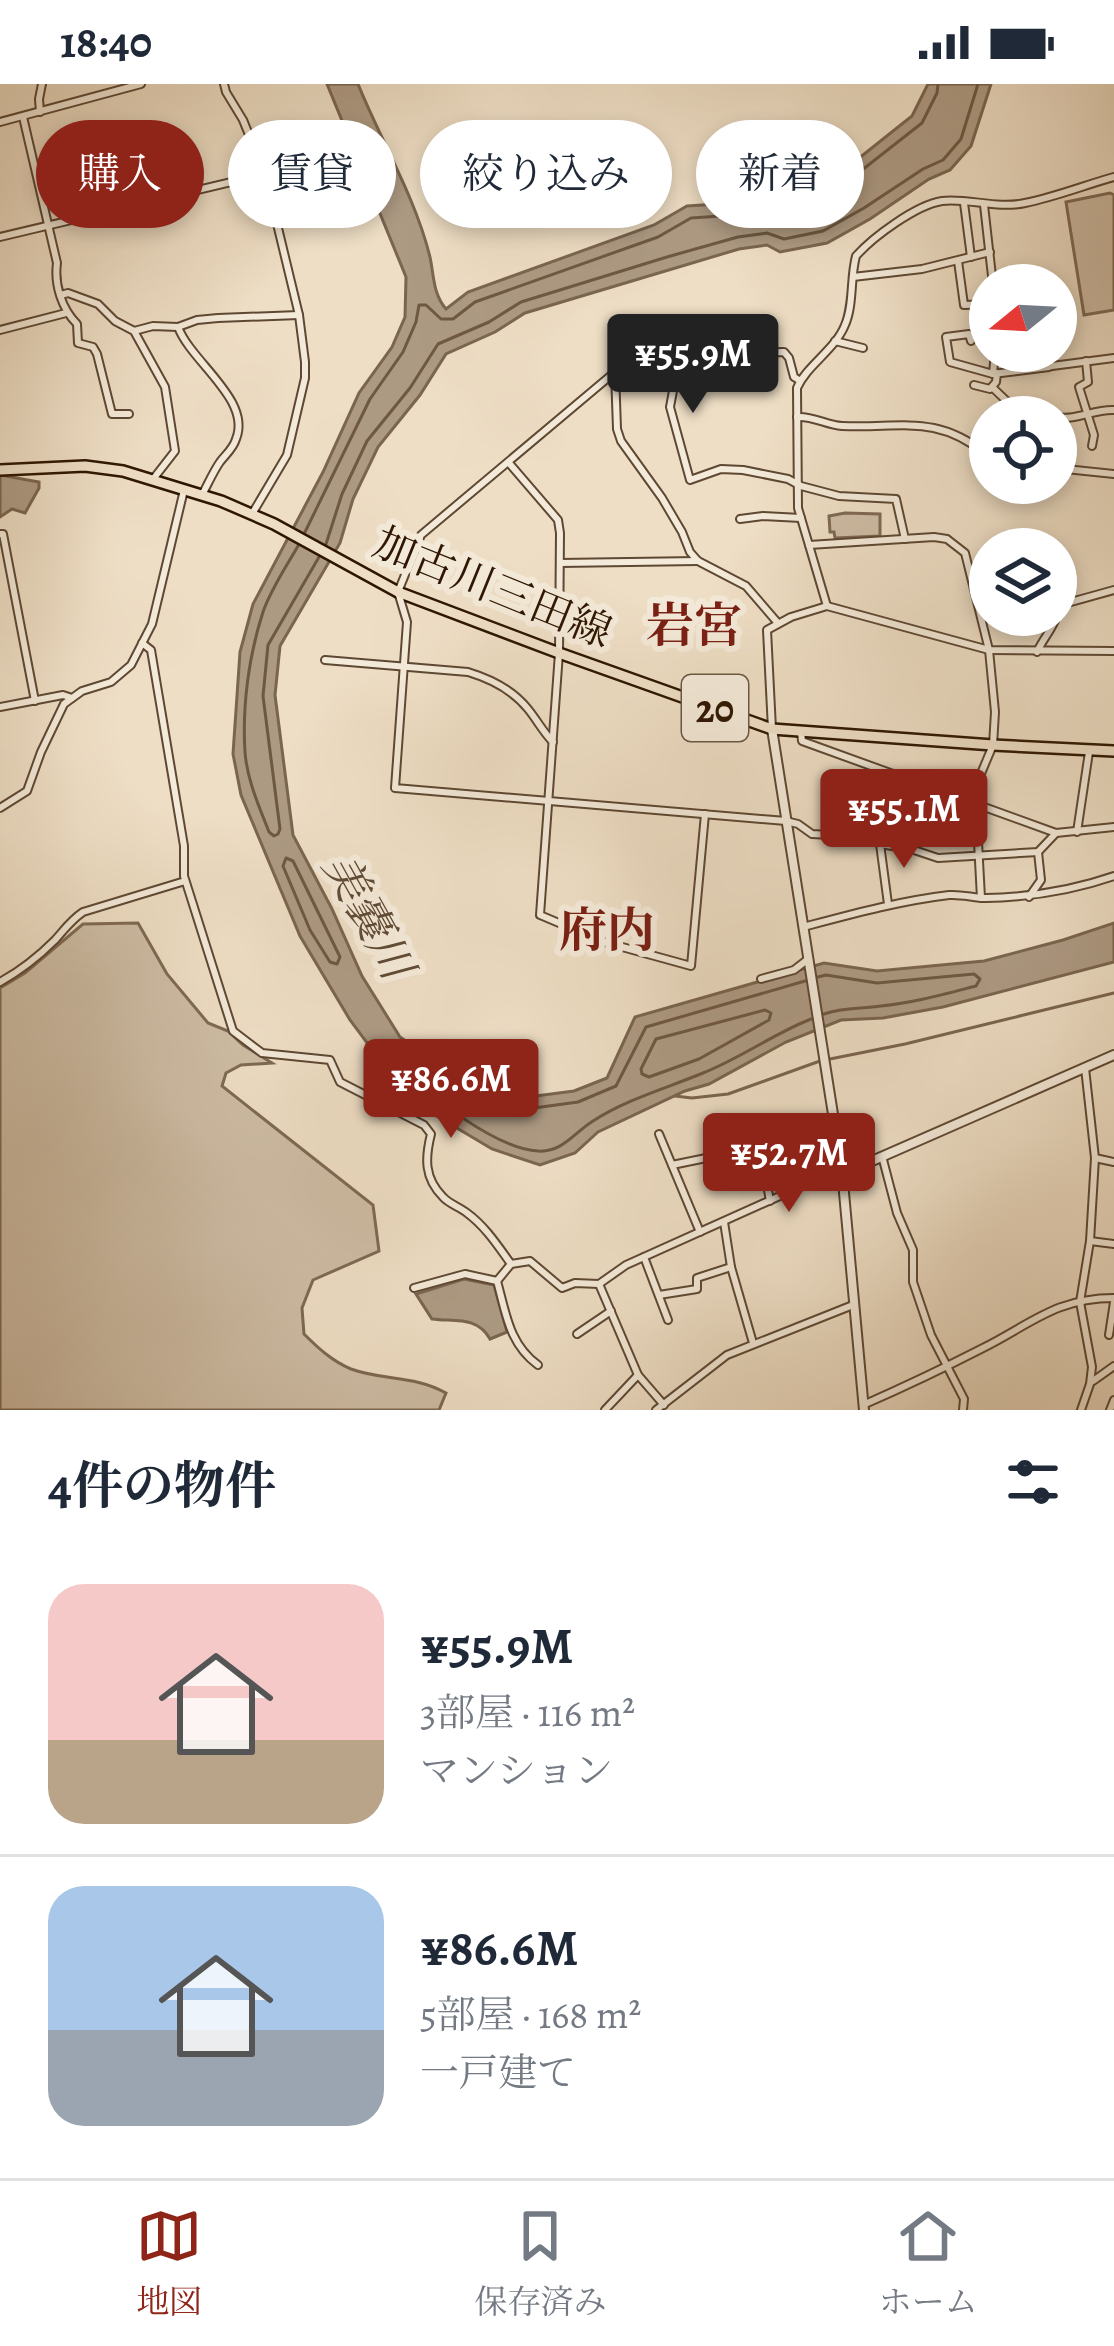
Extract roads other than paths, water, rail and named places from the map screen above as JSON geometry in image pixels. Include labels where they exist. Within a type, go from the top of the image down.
[{"type":"main road","name":"加古川三田線","points":[[0,470],[86,466],[123,471],[202,496],[274,524],[398,592],[772,729],[1114,751]]},
{"type":"street","points":[[40,112],[42,84]]},
{"type":"street","points":[[0,122],[141,84]]},
{"type":"street","points":[[224,84],[242,120]]},
{"type":"street","points":[[23,117],[36,173]]},
{"type":"street","points":[[827,606],[801,518],[796,482],[797,388],[846,325],[856,256],[909,215],[944,200],[984,205],[1029,202],[1114,177]]},
{"type":"street","points":[[964,203],[971,257]]},
{"type":"street","points":[[984,205],[991,264]]},
{"type":"street","points":[[0,237],[36,228]]},
{"type":"street","points":[[49,228],[61,295],[66,313],[77,324],[78,343],[93,346],[97,354],[112,415],[129,414]]},
{"type":"street","points":[[252,514],[286,455],[304,378],[299,315],[278,228]]},
{"type":"street","points":[[853,277],[922,269],[990,252]]},
{"type":"street","points":[[958,261],[964,305],[969,305]]},
{"type":"street","points":[[61,295],[98,304],[134,331],[165,387],[175,452],[153,480]]},
{"type":"street","points":[[0,330],[66,313]]},
{"type":"street","points":[[134,331],[178,327],[197,320],[299,315]]},
{"type":"street","points":[[178,327],[231,398],[239,424],[232,448],[202,496]]},
{"type":"street","points":[[969,334],[946,338],[950,362],[969,367]]},
{"type":"street","points":[[835,340],[863,348]]},
{"type":"street","points":[[800,380],[794,377],[784,352],[680,353],[622,360],[615,372],[421,535],[398,592],[407,622],[395,788],[786,820],[812,834],[868,838],[938,858],[1037,852],[1056,833]]},
{"type":"street","points":[[680,353],[670,407],[690,480],[721,469],[743,470],[839,496],[896,499],[905,539]]},
{"type":"street","points":[[1077,362],[1114,358]]},
{"type":"street","points":[[1086,361],[1088,382],[1079,387],[1094,435],[1092,446]]},
{"type":"street","points":[[615,372],[621,441],[662,498],[690,551],[698,561],[746,586],[778,623]]},
{"type":"street","points":[[988,372],[1009,372]]},
{"type":"street","points":[[974,385],[990,389],[997,382],[995,374]]},
{"type":"street","points":[[992,387],[1001,396]]},
{"type":"street","points":[[1077,418],[1114,410]]},
{"type":"street","points":[[797,416],[812,416],[837,426],[923,424],[969,442]]},
{"type":"street","points":[[508,461],[558,520],[559,653],[541,915],[604,942],[691,966],[705,814]]},
{"type":"street","points":[[1077,470],[1114,474]]},
{"type":"street","points":[[0,808],[27,791],[64,704],[124,673],[142,643],[152,624],[184,490]]},
{"type":"street","points":[[740,519],[801,518]]},
{"type":"street","points":[[0,534],[35,700]]},
{"type":"street","points":[[809,544],[934,537],[947,539],[964,553],[989,650],[995,712],[993,746],[977,784],[981,898]]},
{"type":"street","points":[[560,563],[698,561]]},
{"type":"street","points":[[1077,600],[1114,590]]},
{"type":"street","points":[[863,1407],[842,1172],[772,729],[767,630],[827,606],[989,650],[1114,651]]},
{"type":"street","points":[[1037,652],[1048,636]]},
{"type":"street","points":[[142,643],[151,650],[184,846],[185,880],[233,1031],[262,1053],[330,1060],[340,1082],[424,1125],[431,1134],[425,1159],[428,1175],[443,1198],[469,1214],[511,1264]]},
{"type":"street","points":[[325,660],[468,673],[508,690],[554,742]]},
{"type":"street","points":[[0,707],[63,695],[72,698]]},
{"type":"street","points":[[801,732],[802,741],[1056,833],[1114,827]]},
{"type":"street","points":[[1078,832],[1089,752]]},
{"type":"street","points":[[880,844],[887,904]]},
{"type":"street","points":[[1029,897],[1041,880],[1037,852]]},
{"type":"street","points":[[803,927],[887,904],[956,894],[1029,897],[1083,888],[1114,876]]},
{"type":"street","points":[[0,982],[24,969],[82,912],[185,880]]},
{"type":"street","points":[[761,979],[794,970],[808,959]]},
{"type":"street","points":[[497,1280],[511,1264],[530,1262],[562,1288],[599,1284],[626,1265],[700,1232],[1114,1055]]},
{"type":"street","points":[[1081,1410],[1092,1367],[1080,1302],[1095,1159],[1085,1068]]},
{"type":"street","points":[[658,1134],[700,1232]]},
{"type":"street","points":[[672,1165],[760,1147],[770,1201]]},
{"type":"street","points":[[882,1156],[897,1213],[913,1250],[913,1282],[931,1335],[964,1399],[963,1410]]},
{"type":"street","points":[[1095,1159],[1114,1162]]},
{"type":"street","points":[[724,1222],[731,1267],[753,1343]]},
{"type":"street","points":[[1090,1241],[1114,1244]]},
{"type":"street","points":[[644,1257],[668,1320]]},
{"type":"street","points":[[659,1294],[697,1288],[697,1278],[731,1267]]},
{"type":"street","points":[[414,1288],[465,1274],[497,1280]]},
{"type":"street","points":[[497,1280],[522,1353],[538,1365]]},
{"type":"street","points":[[599,1284],[638,1375],[660,1407],[728,1355],[853,1305]]},
{"type":"street","points":[[852,1410],[999,1340],[1045,1312],[1080,1302],[1114,1300],[1109,1335]]},
{"type":"street","points":[[577,1334],[611,1311]]},
{"type":"street","points":[[1090,1384],[1114,1366]]},
{"type":"street","points":[[605,1410],[638,1375]]},
{"type":"street","points":[[1110,1410],[1114,1400]]},
{"type":"water","points":[[327,84],[358,84],[374,120],[342,120]]},
{"type":"water","points":[[928,84],[991,84],[971,146],[950,170],[864,222],[864,154],[912,116]]},
{"type":"water","points":[[396,168],[416,212],[436,291],[446,309],[468,292],[646,228],[672,228],[672,215],[687,206],[696,205],[696,228],[854,228],[827,243],[780,252],[767,245],[739,249],[525,313],[446,354],[378,447],[353,499],[340,543],[280,646],[275,695],[293,835],[362,976],[400,1037],[441,1066],[478,1073],[536,1096],[574,1091],[607,1078],[635,1017],[824,963],[877,971],[984,961],[1114,923],[1114,962],[943,1007],[841,1020],[598,1132],[575,1153],[540,1165],[492,1149],[435,1115],[388,1071],[350,1020],[300,936],[241,795],[233,754],[240,652],[253,604],[359,393],[392,347],[405,317],[406,277],[386,228],[396,228]]},
{"type":"water","points":[[0,475],[39,482],[25,513],[12,509],[0,517]]},
{"type":"water","points":[[464,1279],[494,1285],[507,1332],[490,1339],[472,1323],[432,1319],[416,1294]]},
{"type":"waterway","points":[[675,1096],[728,1094],[820,1061],[1114,993]]},
{"type":"district","name":"岩宮","points":[[694,626]]},
{"type":"district","name":"府内","points":[[607,931]]},
{"type":"water label","name":"美嚢川","points":[[368,916]]}]
